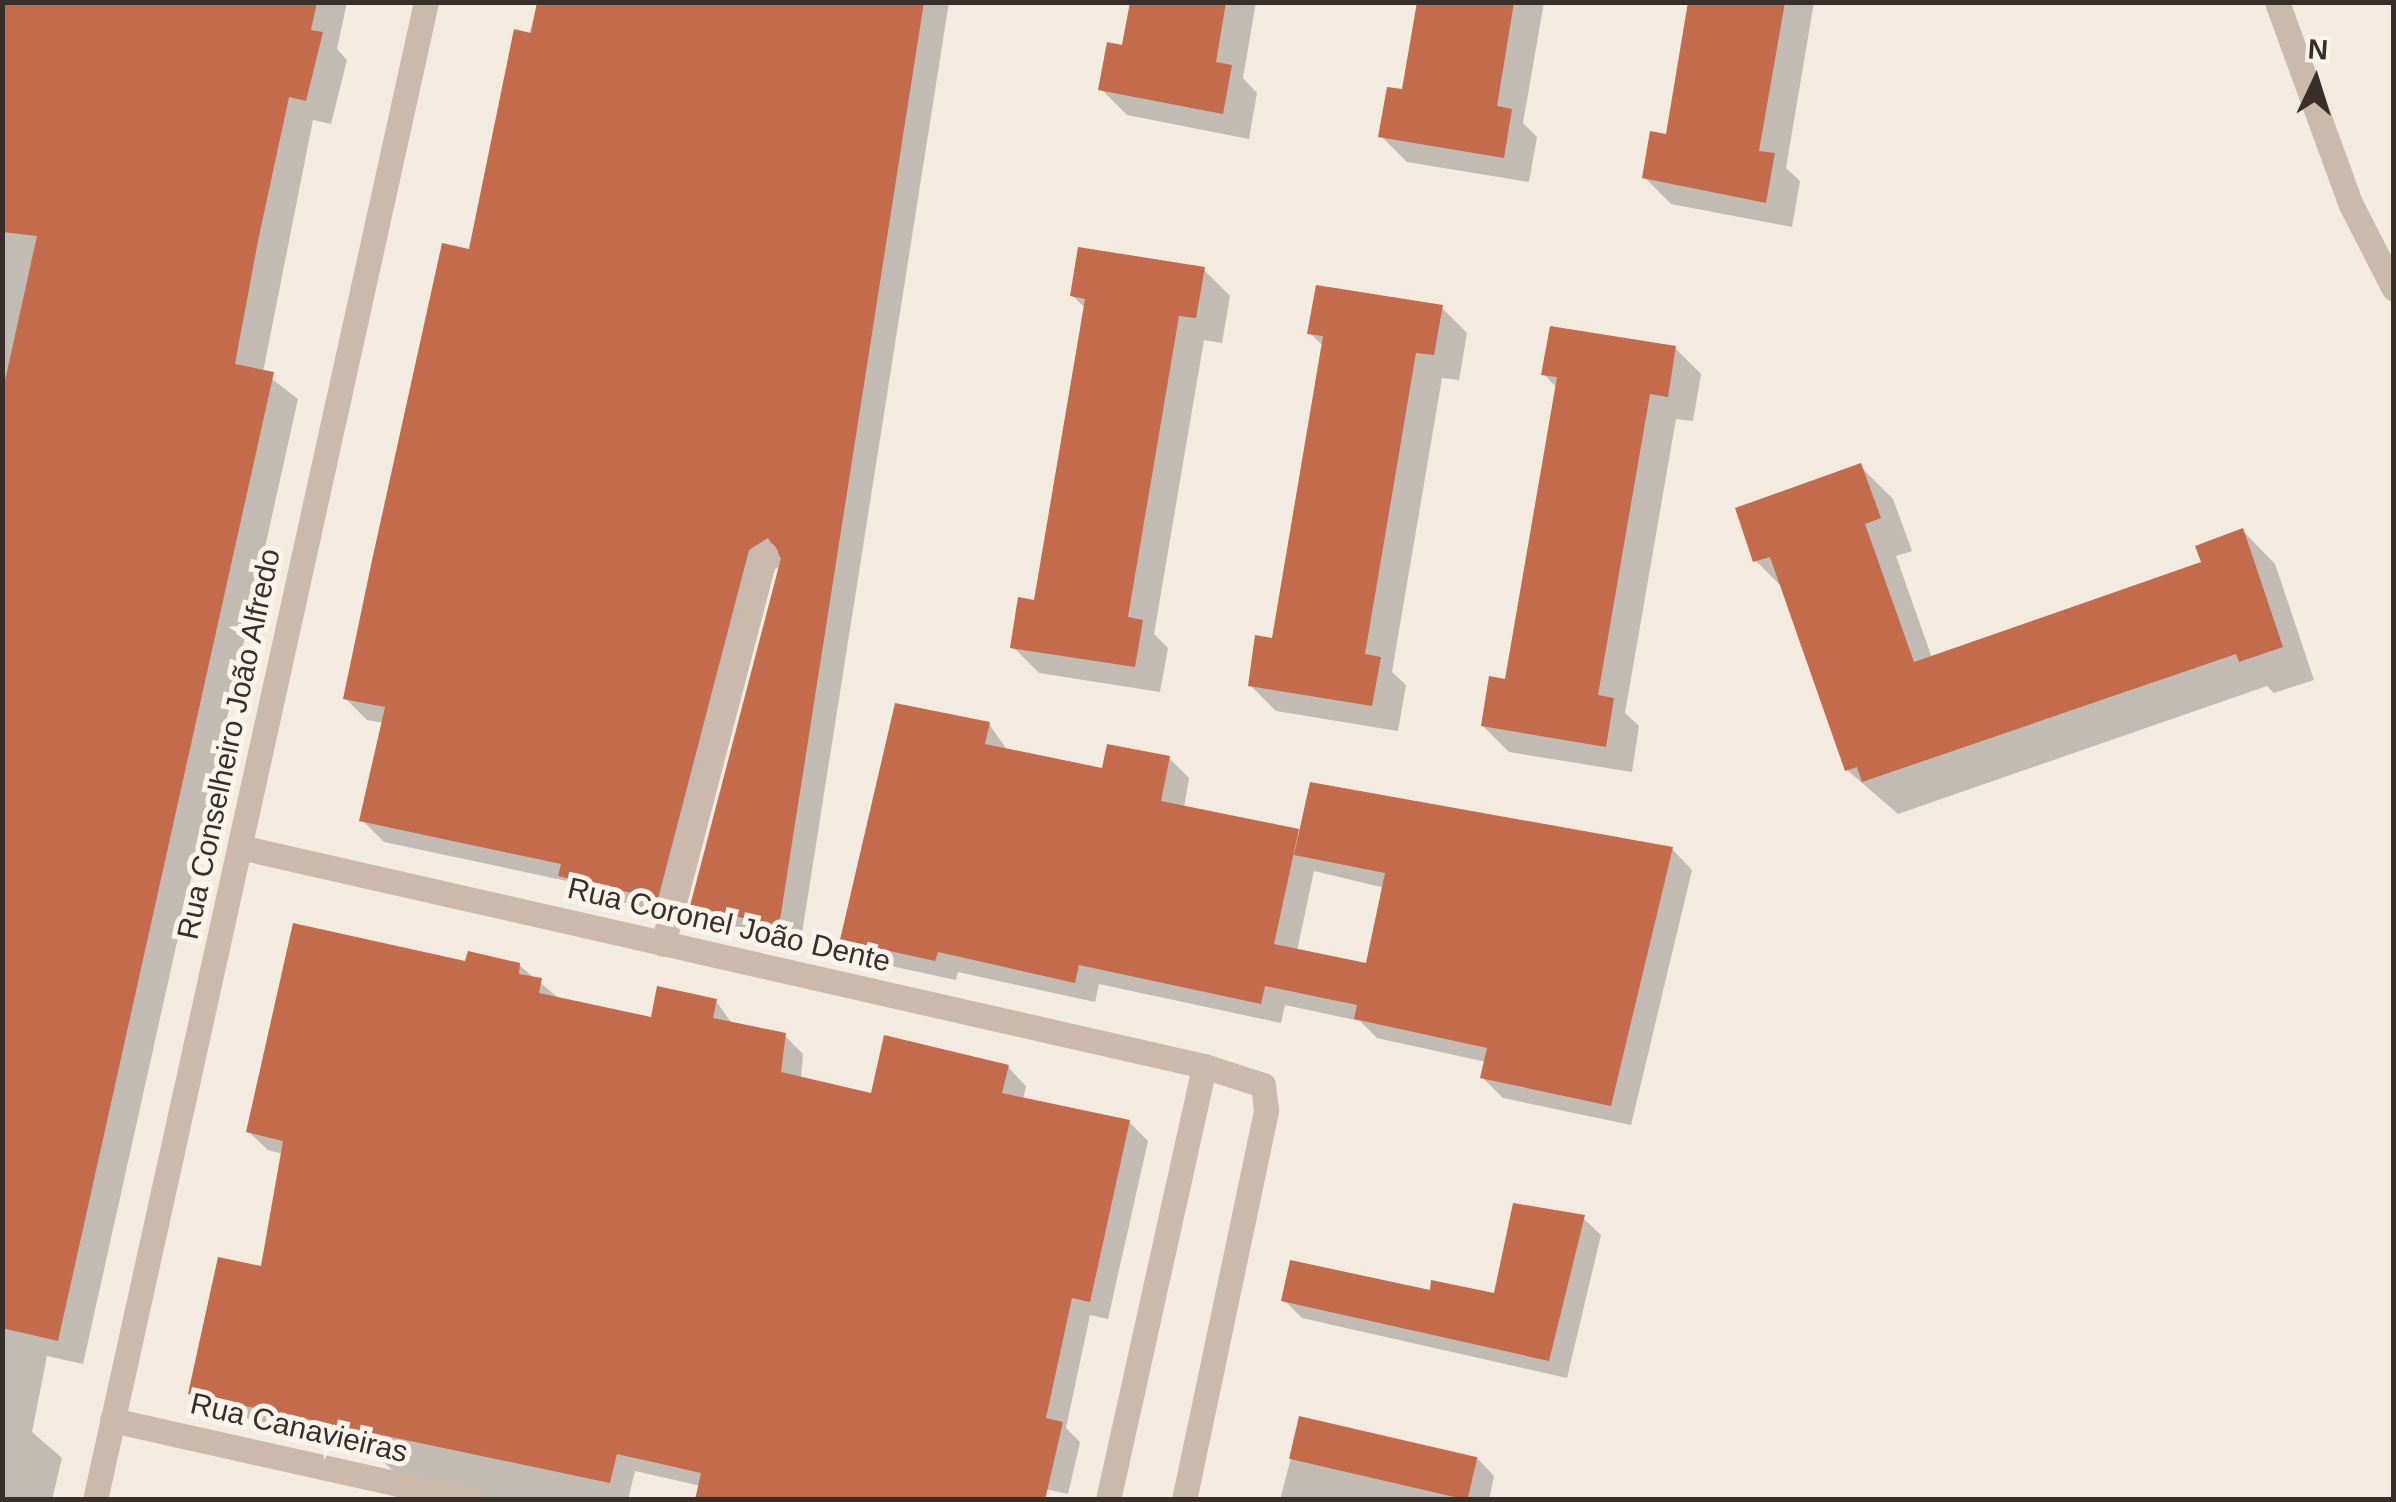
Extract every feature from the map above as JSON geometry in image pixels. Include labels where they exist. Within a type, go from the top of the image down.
[{"type":"street","name":"Rua Conselheiro João Alfredo","points":[[95,1500],[426,2]]},
{"type":"street","points":[[2277,2],[2351,204],[2394,289]]},
{"type":"street","points":[[663,944],[765,554]]},
{"type":"street","name":"Rua Coronel João Dente","points":[[240,848],[1253,1079],[1267,1096],[1184,1500]]},
{"type":"street","points":[[1108,1500],[1204,1066]]},
{"type":"street","name":"Rua Canavieiras","points":[[112,1420],[471,1500]]},
{"type":"building","points":[[2,2],[317,2],[311,30],[323,32],[306,101],[289,97],[258,241],[235,364],[274,372],[58,1341],[2,1328],[2,394],[37,236],[2,232]]},
{"type":"building","points":[[537,2],[924,2],[779,926],[690,906],[781,558],[768,538],[749,550],[658,899],[558,876],[561,864],[359,821],[385,707],[343,699],[371,565],[442,243],[469,249],[514,29],[531,33]]},
{"type":"building","points":[[1130,2],[1226,2],[1216,62],[1232,65],[1223,114],[1098,90],[1107,42],[1122,45]]},
{"type":"building","points":[[1417,2],[1514,2],[1497,106],[1512,109],[1504,158],[1378,137],[1387,87],[1402,89]]},
{"type":"building","points":[[1688,2],[1785,2],[1759,151],[1775,153],[1766,203],[1642,178],[1650,131],[1666,134]]},
{"type":"building","points":[[1078,247],[1205,267],[1196,318],[1179,316],[1128,617],[1143,620],[1135,667],[1010,648],[1018,597],[1034,600],[1085,299],[1070,296]]},
{"type":"building","points":[[1316,285],[1443,305],[1434,355],[1416,353],[1365,654],[1381,657],[1372,706],[1248,686],[1255,635],[1272,638],[1323,336],[1307,334]]},
{"type":"building","points":[[1550,326],[1676,346],[1668,397],[1650,394],[1598,695],[1614,698],[1606,747],[1481,726],[1489,676],[1505,679],[1557,377],[1541,375]]},
{"type":"building","points":[[1861,463],[1881,518],[1865,524],[1914,662],[2201,562],[2195,546],[2243,528],[2283,647],[2239,662],[2236,654],[1862,782],[1857,767],[1845,771],[1770,557],[1753,562],[1735,508]]},
{"type":"building","points":[[895,703],[990,722],[985,744],[1102,768],[1107,744],[1170,756],[1161,801],[1299,829],[1274,944],[1366,963],[1385,873],[1294,855],[1310,782],[1673,847],[1611,1106],[1480,1078],[1487,1048],[1354,1019],[1357,1005],[1265,986],[1261,1004],[1079,965],[1075,983],[938,952],[935,961],[840,940]]},
{"type":"building","points":[[293,923],[465,961],[468,951],[520,963],[519,974],[542,978],[539,993],[651,1017],[657,986],[717,999],[713,1018],[786,1033],[781,1072],[871,1093],[884,1035],[1009,1065],[1002,1093],[1130,1120],[1090,1302],[1072,1298],[1046,1418],[1063,1422],[1045,1500],[695,1500],[701,1473],[617,1454],[610,1483],[188,1394],[218,1257],[261,1266],[283,1141],[246,1132]]},
{"type":"building","points":[[1513,1203],[1585,1215],[1549,1361],[1281,1301],[1290,1260],[1430,1290],[1431,1280],[1494,1293]]},
{"type":"building","points":[[1299,1416],[1477,1457],[1467,1500],[1289,1459]]}]
